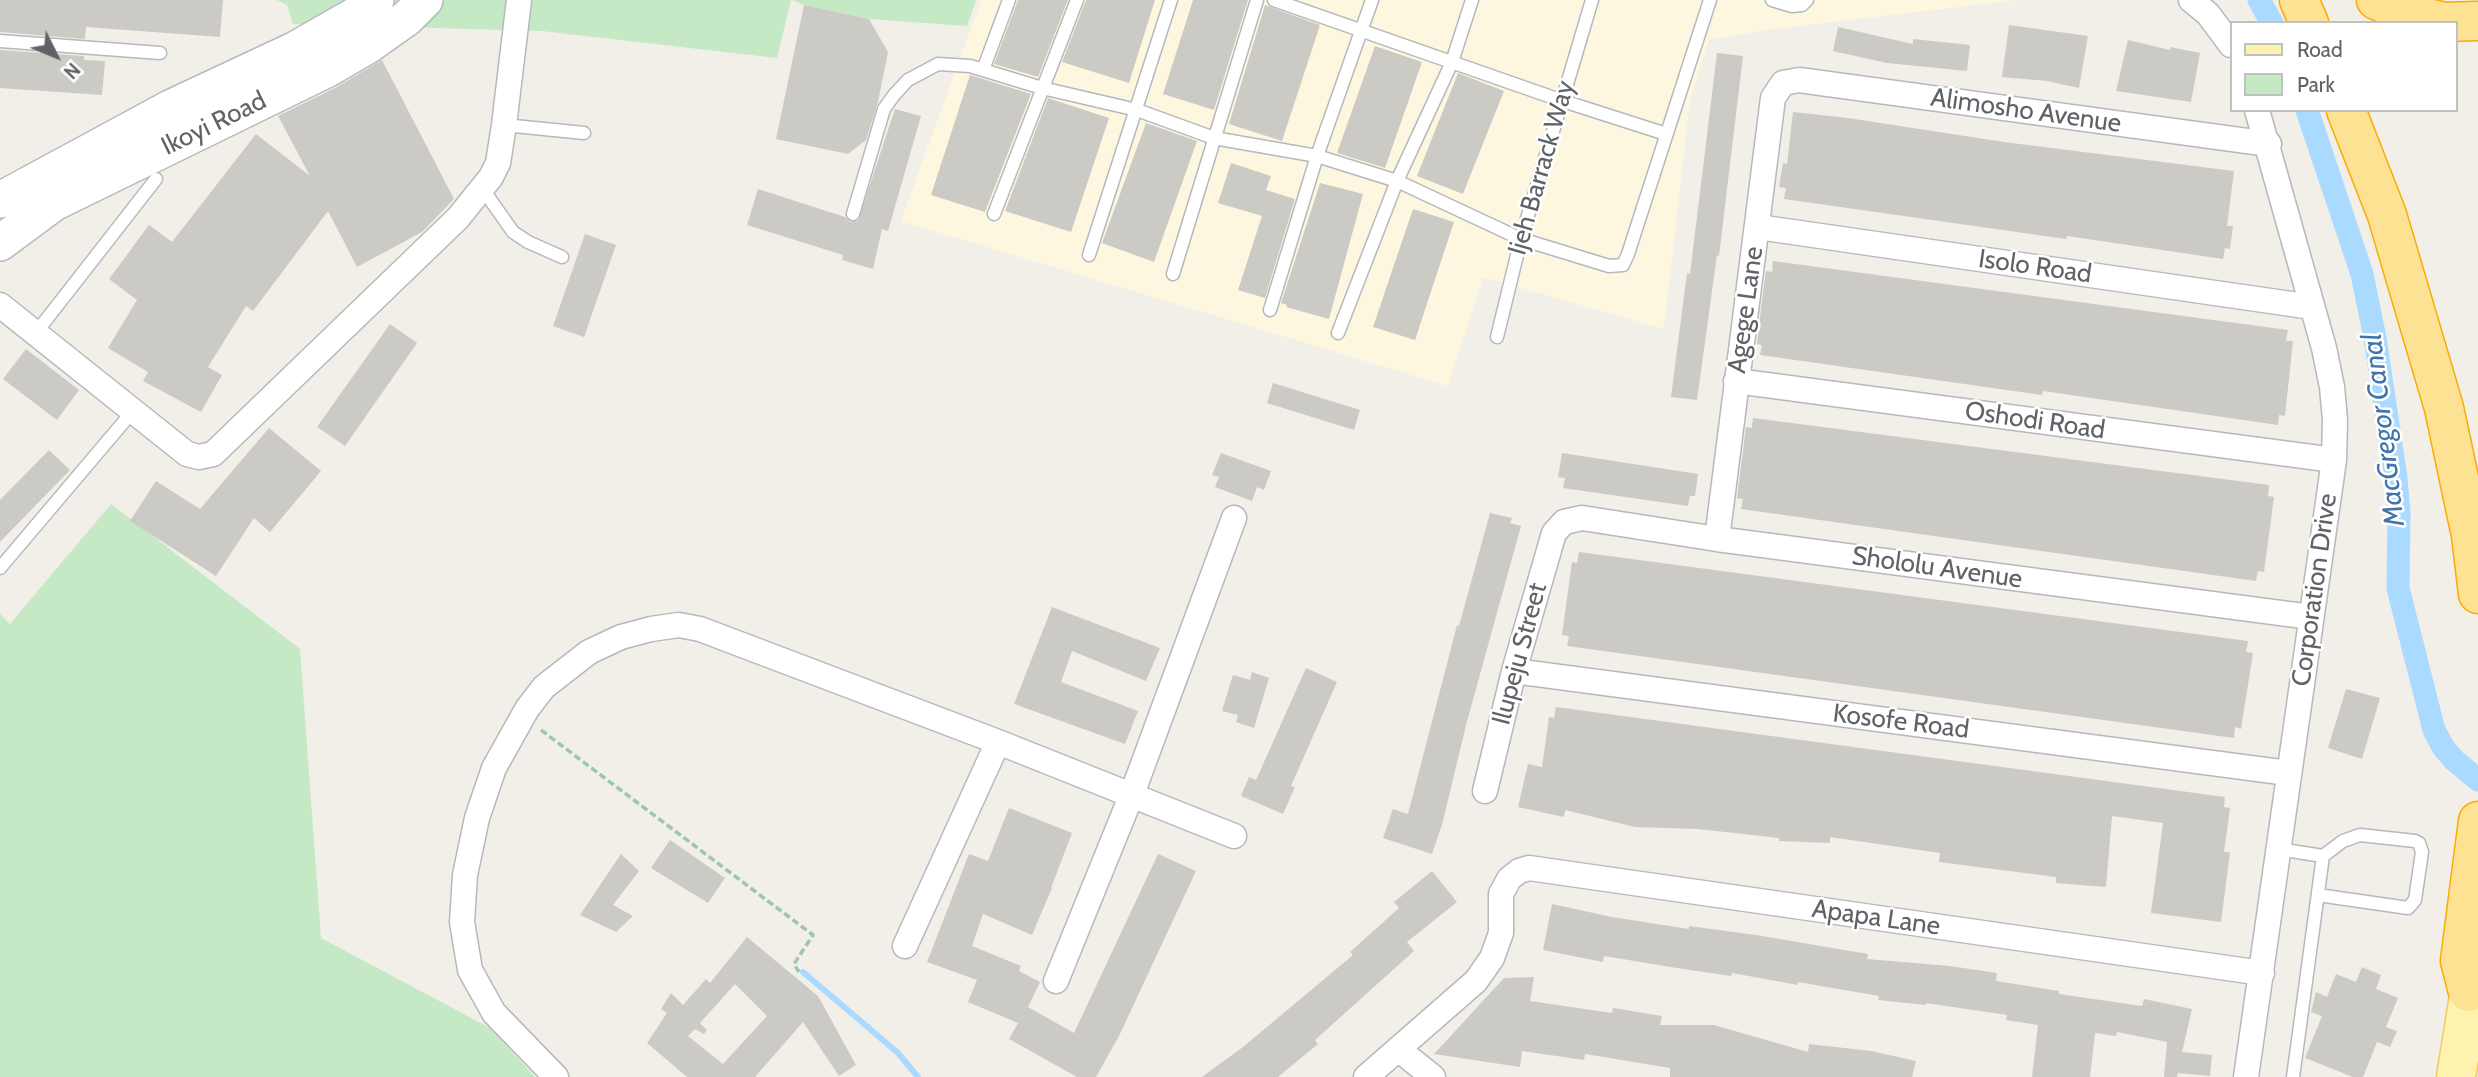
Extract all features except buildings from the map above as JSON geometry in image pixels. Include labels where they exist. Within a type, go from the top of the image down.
[{"type":"highway","points":[[2299,0],[2308,21]]},
{"type":"highway","points":[[2376,0],[2410,14],[2441,21]]},
{"type":"highway","points":[[2457,22],[2478,21]]},
{"type":"highway","points":[[2347,112],[2387,215],[2444,408],[2471,535],[2478,594]]},
{"type":"highway","points":[[2468,992],[2460,961],[2477,834]]},
{"type":"main road","name":"Ikoyi Road","points":[[0,200],[160,113],[296,49],[359,13],[376,0]]},
{"type":"main road","name":"Ikoyi Road","points":[[0,243],[54,203],[326,70],[369,45],[407,18],[425,0]]},
{"type":"main road","points":[[2456,1077],[2478,943]]},
{"type":"street","points":[[0,305],[187,454],[199,457],[213,454],[458,218],[482,188],[498,163],[519,0]]},
{"type":"street","points":[[2191,0],[2208,14],[2230,44]]},
{"type":"street","name":"Alimosho Avenue","points":[[1783,83],[1798,80],[2269,144]]},
{"type":"street","name":"Agege Lane","points":[[1717,539],[1773,98],[1783,83]]},
{"type":"street","name":"Corporation Drive","points":[[2246,1077],[2333,460],[2335,420],[2324,348],[2269,144],[2258,112]]},
{"type":"street","name":"Isolo Road","points":[[1758,227],[2312,307]]},
{"type":"street","name":"Oshodi Road","points":[[1736,381],[2333,460]]},
{"type":"street","points":[[1056,981],[1132,794],[1234,518]]},
{"type":"street","name":"Shololu Avenue","points":[[1564,522],[1583,518],[1717,539],[2311,617]]},
{"type":"street","name":"Ilupeju Street","points":[[1485,791],[1514,671],[1554,533],[1564,522]]},
{"type":"street","points":[[556,1077],[494,1013],[470,970],[463,922],[465,875],[477,818],[494,768],[522,716],[544,687],[589,652],[621,637],[679,625],[700,629],[998,742],[1234,836]]},
{"type":"street","name":"Kosofe Road","points":[[1514,671],[2288,773]]},
{"type":"street","points":[[905,946],[998,742]]},
{"type":"street","name":"Apapa Lane","points":[[1398,1049],[1476,981],[1492,958],[1501,933],[1501,894],[1509,879],[1519,871],[1530,868],[2262,973]]},
{"type":"street","points":[[1366,1077],[1398,1049],[1433,1077]]},
{"type":"lane","points":[[983,70],[1009,0]]},
{"type":"lane","points":[[994,214],[1077,0]]},
{"type":"lane","points":[[1089,255],[1171,0]]},
{"type":"lane","points":[[1173,274],[1257,0]]},
{"type":"lane","points":[[1274,0],[1560,100],[1666,134]]},
{"type":"lane","points":[[1270,310],[1317,156],[1372,0]]},
{"type":"lane","points":[[1338,333],[1397,181],[1452,62],[1472,0]]},
{"type":"lane","name":"Ijeh Barrack Way","points":[[1497,337],[1560,100],[1592,0]]},
{"type":"lane","points":[[853,214],[884,109],[894,95],[908,80],[938,64],[971,66],[1042,88],[1136,110],[1214,138],[1317,156],[1397,181],[1521,239],[1609,266],[1623,265],[1710,0]]},
{"type":"lane","points":[[1772,0],[1792,6],[1802,5],[1807,0]]},
{"type":"lane","points":[[0,41],[160,53]]},
{"type":"lane","points":[[504,125],[584,133]]},
{"type":"lane","points":[[35,334],[156,179]]},
{"type":"lane","points":[[482,188],[513,232],[562,257]]},
{"type":"lane","points":[[0,568],[133,411]]},
{"type":"lane","points":[[2278,849],[2323,856],[2343,841],[2360,835],[2415,841],[2421,847],[2415,900],[2408,908],[2318,895]]},
{"type":"lane","points":[[2293,1077],[2323,856]]},
{"type":"path","points":[[522,716],[813,935],[794,964],[799,972]]},
{"type":"shaded area","points":[[981,0],[2017,0],[1774,29],[1709,40],[1690,100],[1664,329],[1483,277],[1448,386],[901,221]]},
{"type":"green space","points":[[277,0],[791,0],[777,58],[542,31],[293,24],[287,5]]},
{"type":"green space","points":[[792,0],[976,0],[967,26],[869,19]]},
{"type":"green space","points":[[111,504],[300,649],[321,938],[490,1028],[535,1077],[0,1077],[0,614],[10,624]]},
{"type":"waterway","name":"MacGregor Canal","points":[[2259,0],[2271,21]]},
{"type":"waterway","name":"MacGregor Canal","points":[[2308,112],[2362,274],[2375,338],[2396,478],[2399,513],[2398,588],[2434,730],[2454,760],[2478,780]]},
{"type":"waterway","points":[[803,972],[897,1052],[918,1077]]}]
